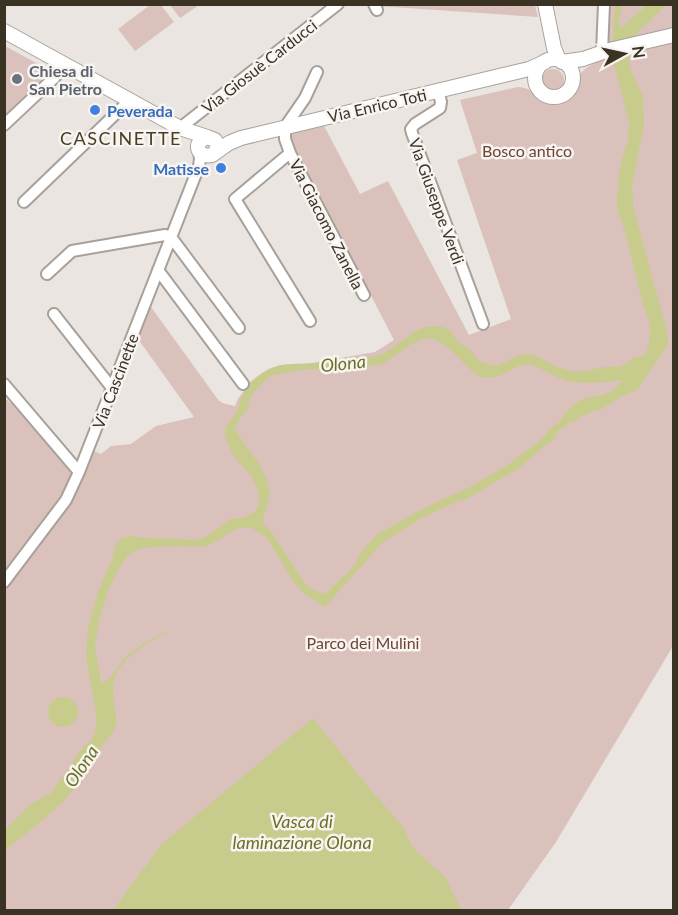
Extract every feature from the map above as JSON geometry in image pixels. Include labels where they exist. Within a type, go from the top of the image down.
[{"type":"street","name":"Via Giosuè Carducci","points":[[180,128],[338,4]]},
{"type":"street","points":[[544,4],[555,58],[570,69],[572,84]]},
{"type":"street","points":[[513,73],[522,74],[530,79],[546,96],[552,98],[569,90],[579,70],[588,60],[603,52],[604,4]]},
{"type":"street","name":"Via Enrico Toti","points":[[4,31],[180,128],[220,139],[241,138]]},
{"type":"street","name":"Via Enrico Toti","points":[[180,128],[194,141],[203,155],[209,156],[241,138],[529,69],[555,58],[583,59],[674,35]]},
{"type":"street","points":[[537,87],[535,75],[537,70],[555,58]]},
{"type":"street","points":[[4,125],[55,77],[62,62]]},
{"type":"street","points":[[285,127],[305,98],[317,72]]},
{"type":"street","name":"Via Giuseppe Verdi","points":[[438,90],[440,108],[411,129],[483,324]]},
{"type":"street","points":[[24,202],[130,100]]},
{"type":"street","name":"Via Giacomo Zanella","points":[[285,127],[285,139],[290,153],[364,295]]},
{"type":"street","points":[[199,150],[200,141],[209,137],[218,145],[214,154],[199,166]]},
{"type":"street","name":"Via Cascinette","points":[[4,582],[66,500],[79,472],[199,166],[199,150]]},
{"type":"street","name":"Via Giacomo Zanella","points":[[290,153],[235,199],[310,321]]},
{"type":"street","points":[[47,274],[72,250],[165,235],[171,237],[239,328]]},
{"type":"street","points":[[158,270],[243,384]]},
{"type":"street","points":[[54,314],[112,388]]},
{"type":"street","points":[[4,384],[79,472]]},
{"type":"green space","points":[[150,5],[161,5],[174,22],[135,51],[118,29]]},
{"type":"green space","points":[[170,5],[199,5],[180,18]]},
{"type":"green space","points":[[363,5],[535,5],[538,17]]},
{"type":"green space","name":"Parco dei Mulini","points":[[601,5],[673,5],[673,646],[556,842],[508,910],[5,910],[4,397],[10,403],[12,402],[69,467],[81,464],[94,451],[101,454],[111,446],[131,444],[156,426],[194,417],[138,339],[147,312],[151,307],[219,401],[235,406],[250,382],[269,369],[280,365],[307,364],[375,352],[394,340],[291,141],[291,132],[323,124],[360,194],[388,181],[469,335],[511,319],[457,160],[477,153],[460,100],[518,87],[527,89],[547,100],[561,100],[570,92],[584,70],[600,61]]},
{"type":"green space","points":[[5,46],[49,70],[43,79],[5,116]]},
{"type":"green space","points":[[553,69],[561,72],[564,80],[561,88],[553,91],[545,88],[542,80],[545,72]]},
{"type":"water","name":"Olona","points":[[616,5],[622,5],[620,28],[647,5],[666,5],[635,35],[629,58],[630,68],[643,97],[644,125],[632,186],[634,210],[668,339],[667,346],[637,390],[620,397],[602,409],[595,410],[569,423],[557,432],[556,439],[519,468],[465,500],[460,500],[420,519],[382,543],[325,607],[304,594],[293,581],[267,538],[252,528],[237,529],[203,547],[142,548],[129,554],[109,588],[99,621],[95,646],[101,683],[111,677],[123,660],[133,651],[167,632],[135,652],[117,673],[113,686],[115,727],[96,760],[74,790],[56,809],[5,850],[4,831],[28,806],[51,793],[84,746],[93,738],[96,713],[86,657],[88,627],[116,544],[122,538],[135,536],[195,540],[205,537],[232,518],[248,516],[257,509],[259,499],[254,481],[233,455],[225,434],[226,427],[236,414],[243,394],[257,376],[276,366],[377,356],[420,329],[437,326],[449,330],[461,344],[470,349],[477,359],[489,365],[529,354],[566,370],[578,371],[619,367],[634,358],[645,355],[650,336],[648,318],[625,231],[617,210],[620,166],[628,140],[629,121],[612,57]],"holes":[[[426,338],[448,348],[472,371],[482,377],[496,377],[519,366],[530,365],[574,382],[596,383],[623,380],[612,391],[575,403],[560,422],[551,428],[538,443],[509,464],[470,487],[422,509],[378,534],[358,556],[349,571],[325,594],[311,589],[263,523],[269,499],[268,485],[261,467],[235,427],[246,412],[249,406],[248,401],[254,392],[270,376],[299,370],[383,364],[410,345]]]},
{"type":"water","points":[[63,697],[69,698],[77,706],[77,718],[69,726],[63,727],[57,726],[49,718],[48,712],[49,706],[57,698]]},
{"type":"water","name":"Vasca di laminazione Olona","points":[[313,718],[373,793],[403,826],[413,848],[446,878],[461,910],[114,910],[162,844]]},
{"type":"place","name":"Chiesa di San Pietro","points":[[17,79]]},
{"type":"place","name":"Peverada","points":[[95,110]]},
{"type":"place","name":"Matisse","points":[[221,168]]},
{"type":"district","name":"CASCINETTE","points":[[121,138]]},
{"type":"park label","name":"Bosco antico","points":[[527,150]]}]
